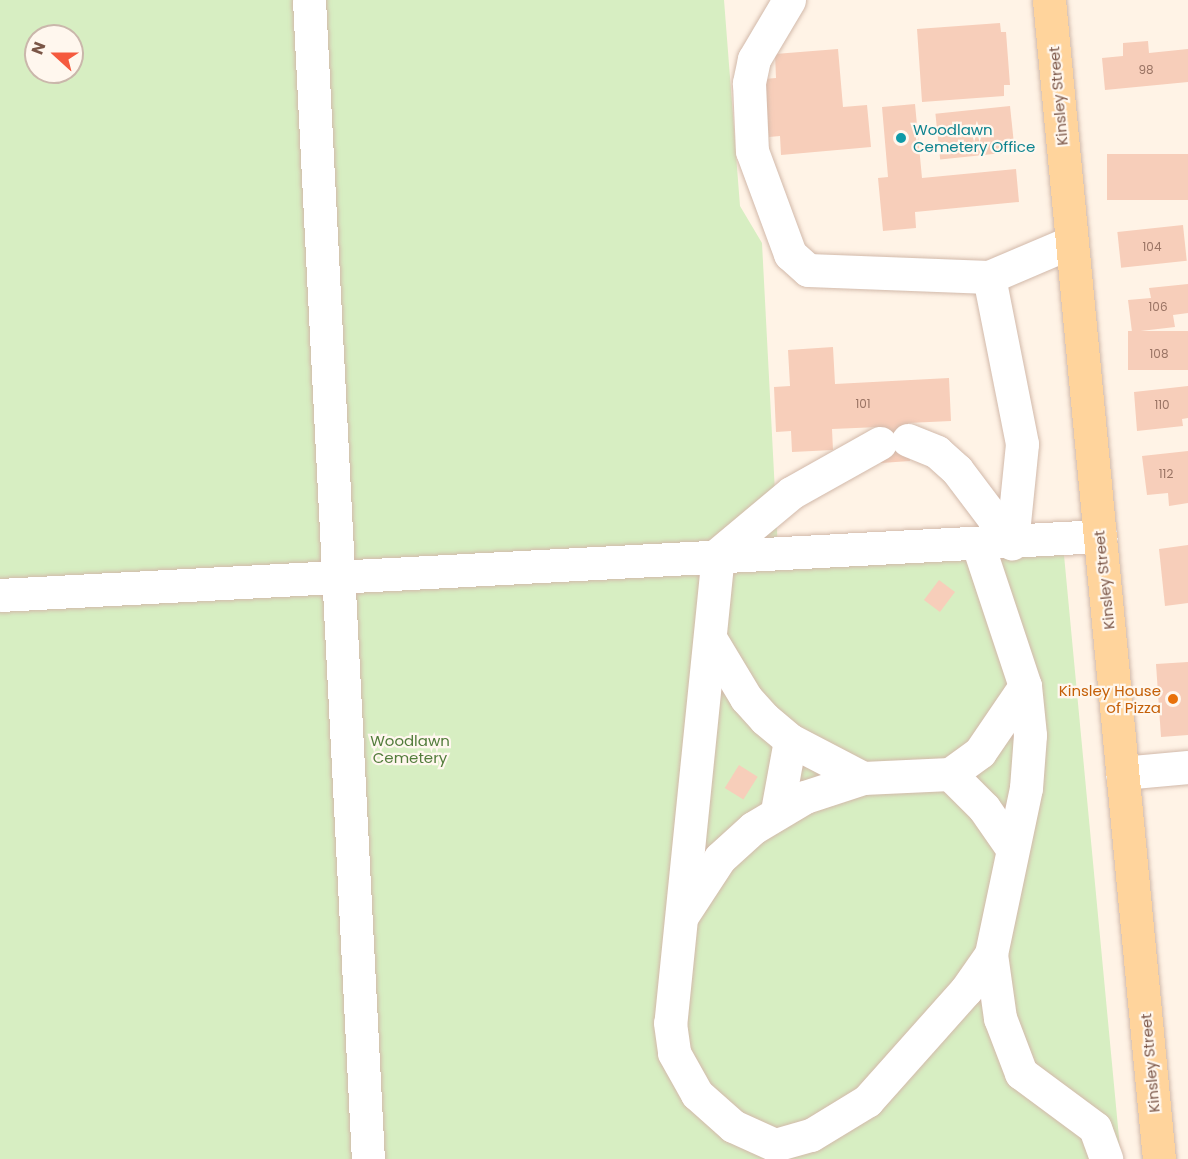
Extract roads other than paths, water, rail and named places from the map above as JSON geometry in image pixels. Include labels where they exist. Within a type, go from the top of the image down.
[{"type":"main road","name":"Kinsley Street","points":[[1049,0],[1159,1159]]},
{"type":"street","points":[[309,0],[368,1159]]},
{"type":"street","points":[[789,0],[754,59],[749,83],[752,151],[790,254],[808,270],[831,274],[989,277],[1071,242]]},
{"type":"street","points":[[989,277],[1022,444],[1012,543]]},
{"type":"street","points":[[991,954],[966,990],[867,1101],[811,1135],[776,1152],[732,1126],[713,1110],[674,1053],[671,1000],[718,554],[791,493],[894,441],[937,452],[957,470],[1012,543]]},
{"type":"street","points":[[0,595],[718,554],[978,545],[1100,536]]},
{"type":"street","points":[[978,545],[1025,686],[1030,735],[1026,788],[1011,847],[991,954],[1000,1018],[1021,1073],[1095,1128],[1106,1159]]},
{"type":"street","points":[[710,638],[746,698],[790,740],[863,778]]},
{"type":"street","points":[[678,922],[720,858],[777,811],[863,778],[950,774],[980,752],[1025,686]]},
{"type":"street","points":[[777,811],[790,740]]},
{"type":"street","points":[[1122,773],[1188,767]]},
{"type":"street","points":[[950,774],[984,808],[1011,847]]},
{"type":"place","name":"Woodlawn Cemetery Office","points":[[901,138]]},
{"type":"place","name":"Kinsley House of Pizza","points":[[1173,699]]},
{"type":"park label","name":"Woodlawn Cemetery","points":[[410,748]]}]
